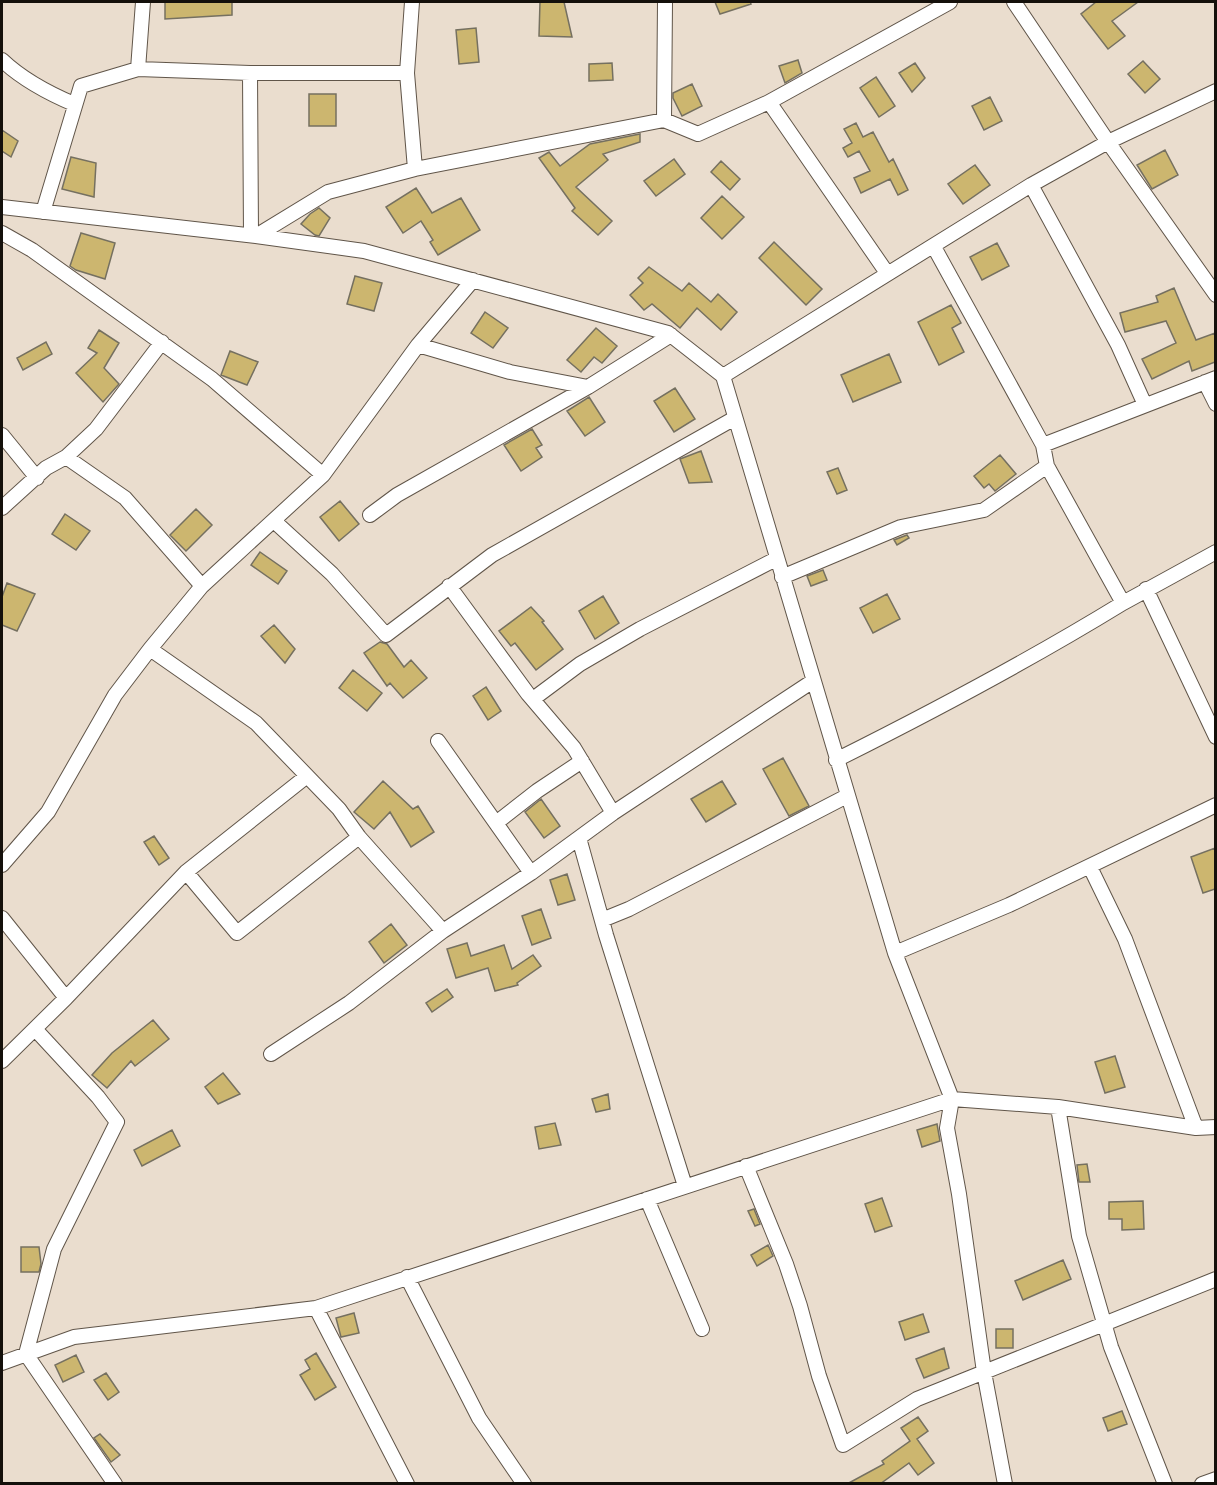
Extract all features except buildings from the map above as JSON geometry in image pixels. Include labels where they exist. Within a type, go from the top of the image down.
[{"type":"street","points":[[138,69],[143,2]]},
{"type":"street","points":[[412,2],[407,73],[415,169]]},
{"type":"street","points":[[664,120],[665,2]]},
{"type":"street","points":[[254,235],[328,192],[415,169],[664,120],[698,134],[769,102],[950,2]]},
{"type":"street","points":[[1014,2],[1215,296]]},
{"type":"street","points":[[2,60],[11,69],[47,93],[74,104]]},
{"type":"street","points":[[44,212],[81,86],[138,69],[250,73],[407,73]]},
{"type":"street","points":[[250,73],[254,235]]},
{"type":"street","points":[[723,376],[1031,185],[1108,142],[1215,91]]},
{"type":"street","points":[[769,102],[886,273]]},
{"type":"street","points":[[1031,185],[1118,345],[1145,405]]},
{"type":"street","points":[[2,207],[254,235],[364,251],[671,335],[723,376],[895,953],[952,1099],[947,1128],[959,1194],[984,1372],[1005,1484]]},
{"type":"street","points":[[2,233],[32,250],[162,342],[212,380],[323,475]]},
{"type":"street","points":[[934,247],[1043,445],[1047,466],[1123,603]]},
{"type":"street","points":[[2,865],[48,813],[115,695],[150,649],[202,586],[323,475],[418,345],[473,280]]},
{"type":"street","points":[[370,515],[397,495],[588,387],[671,335]]},
{"type":"street","points":[[2,508],[46,468],[66,457],[96,429],[162,342]]},
{"type":"street","points":[[418,345],[510,372],[588,387]]},
{"type":"street","points":[[1043,445],[1210,380],[1215,404]]},
{"type":"street","points":[[274,521],[332,574],[386,635],[449,586],[502,549],[735,418]]},
{"type":"street","points":[[2,435],[37,478]]},
{"type":"street","points":[[66,457],[125,498],[202,586]]},
{"type":"street","points":[[782,577],[901,526],[984,510],[1047,466]]},
{"type":"street","points":[[836,760],[932,712],[1055,645],[1146,589],[1215,552]]},
{"type":"street","points":[[533,699],[580,664],[640,629],[776,558]]},
{"type":"street","points":[[449,586],[533,699],[574,748],[613,813]]},
{"type":"street","points":[[1146,589],[1215,736]]},
{"type":"street","points":[[150,649],[256,723],[339,809],[359,837],[444,931]]},
{"type":"street","points":[[271,1054],[349,1003],[444,931],[531,873],[613,813],[813,681]]},
{"type":"street","points":[[438,741],[531,873]]},
{"type":"street","points":[[496,823],[537,791],[582,761]]},
{"type":"street","points":[[2,1061],[66,998],[186,872],[307,776]]},
{"type":"street","points":[[602,920],[629,909],[847,796]]},
{"type":"street","points":[[895,953],[1009,905],[1215,806]]},
{"type":"street","points":[[186,872],[237,933],[359,837]]},
{"type":"street","points":[[579,838],[602,920],[685,1186]]},
{"type":"street","points":[[1090,867],[1125,939],[1196,1128]]},
{"type":"street","points":[[2,918],[66,998]]},
{"type":"street","points":[[35,1029],[98,1097],[117,1122],[54,1249],[26,1354],[115,1484]]},
{"type":"street","points":[[2,1363],[74,1337],[316,1308],[952,1099],[1058,1107],[1196,1128],[1215,1127]]},
{"type":"street","points":[[1058,1107],[1078,1236],[1111,1347],[1165,1484]]},
{"type":"street","points":[[746,1166],[793,1285],[819,1376],[843,1445],[917,1399],[1215,1279]]},
{"type":"street","points":[[647,1199],[702,1329]]},
{"type":"street","points":[[407,1277],[479,1418],[524,1484]]},
{"type":"street","points":[[316,1308],[407,1484]]},
{"type":"street","points":[[1202,1484],[1215,1479]]}]
